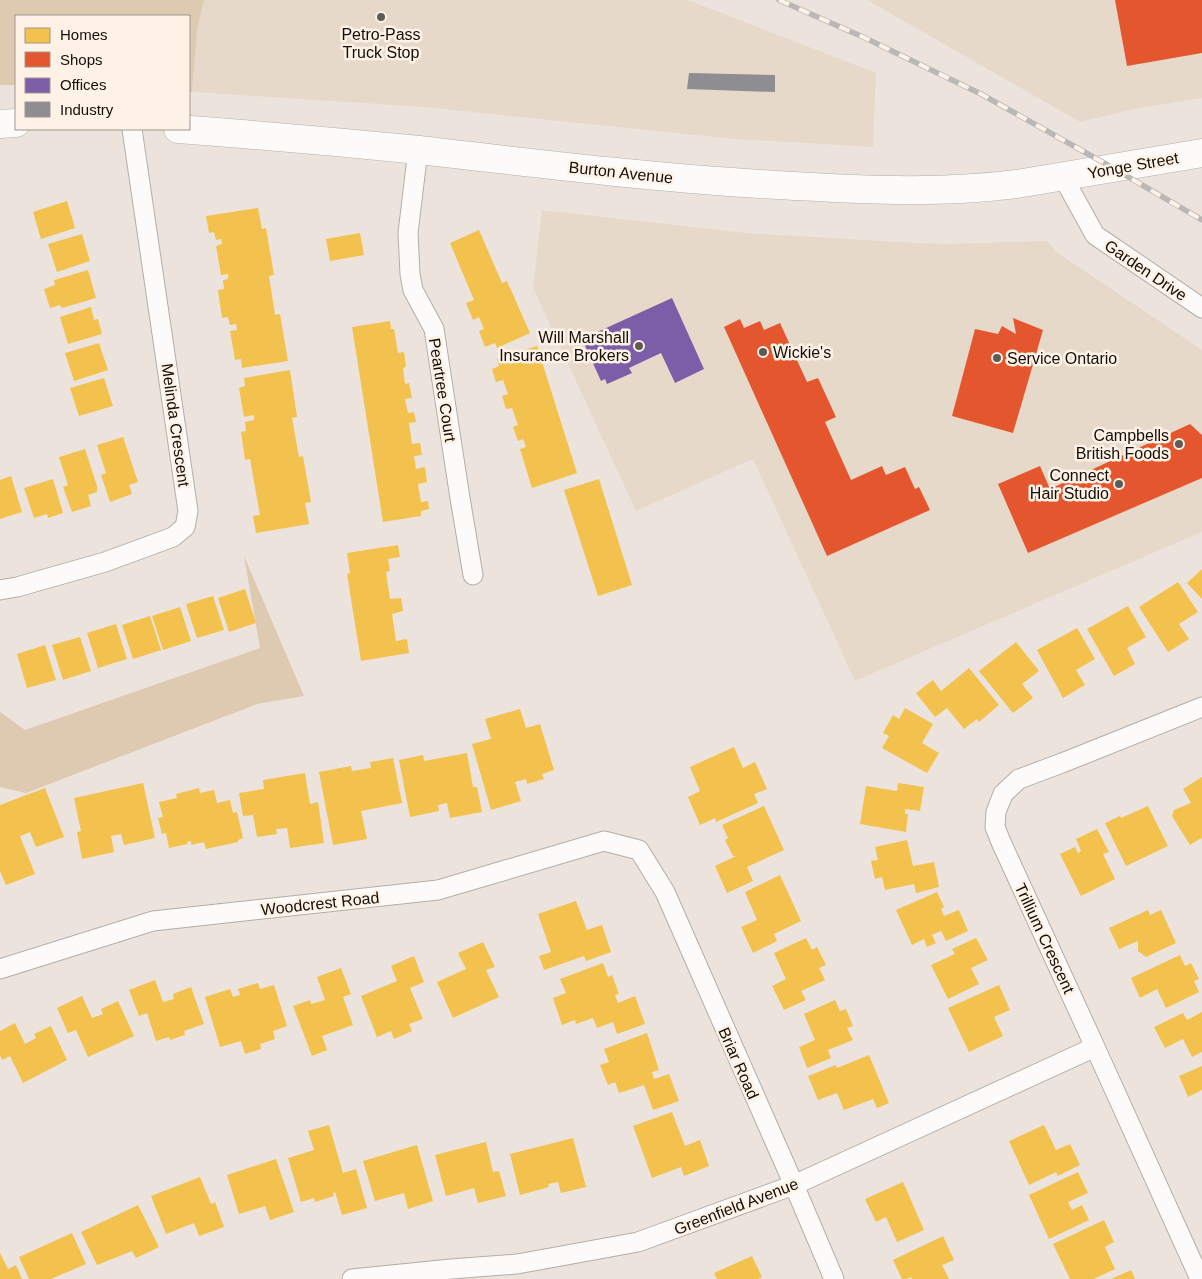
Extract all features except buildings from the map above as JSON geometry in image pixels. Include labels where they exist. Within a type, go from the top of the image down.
[{"type":"main road","points":[[0,124],[15,123]]},
{"type":"main road","name":"Burton Avenue","points":[[190,130],[307,139],[709,181],[898,191],[940,191],[988,188],[1063,177]]},
{"type":"main road","name":"Yonge Street","points":[[1063,177],[1202,153]]},
{"type":"street","name":"Melinda Crescent","points":[[0,590],[18,587],[105,562],[173,537],[185,527],[188,511],[132,130]]},
{"type":"street","name":"Peartree Court","points":[[418,150],[408,233],[410,274],[413,290],[434,329],[474,575]]},
{"type":"street","name":"Garden Drive","points":[[1063,177],[1094,235],[1202,308]]},
{"type":"street","name":"Trillium Crescent","points":[[1200,1279],[995,827],[996,812],[1003,794],[1018,779],[1202,707]]},
{"type":"street","name":"Woodcrest Road","points":[[0,969],[152,921],[438,890],[604,841],[639,850]]},
{"type":"street","name":"Briar Road","points":[[639,850],[665,892],[834,1279]]},
{"type":"street","name":"Greenfield Avenue","points":[[352,1279],[453,1274],[638,1242],[794,1185],[1095,1047]]},
{"type":"shaded area","points":[[0,0],[204,0],[197,31],[192,92],[190,92],[190,15],[15,15],[15,85],[0,85]]},
{"type":"shaded area","points":[[204,0],[688,0],[876,73],[873,147],[734,139],[424,107],[192,92],[197,31]]},
{"type":"shaded area","points":[[867,0],[1202,0],[1202,98],[1138,108],[1080,122]]},
{"type":"shaded area","points":[[542,210],[746,233],[944,244],[1045,241],[1055,251],[1202,350],[1202,532],[855,681],[753,459],[636,511],[533,288]]},
{"type":"shaded area","points":[[244,556],[304,696],[257,704],[26,793],[0,787],[0,712],[25,730],[260,648]]},
{"type":"railway","points":[[779,0],[863,37],[981,94],[1202,220]]},
{"type":"place","name":"Petro-Pass Truck Stop","points":[[381,17]]},
{"type":"place","name":"Will Marshall Insurance Brokers","points":[[639,346]]},
{"type":"place","name":"Wickie's","points":[[763,352]]},
{"type":"place","name":"Service Ontario","points":[[997,358]]},
{"type":"place","name":"Campbells British Foods","points":[[1179,444]]},
{"type":"place","name":"Connect Hair Studio","points":[[1119,484]]}]
